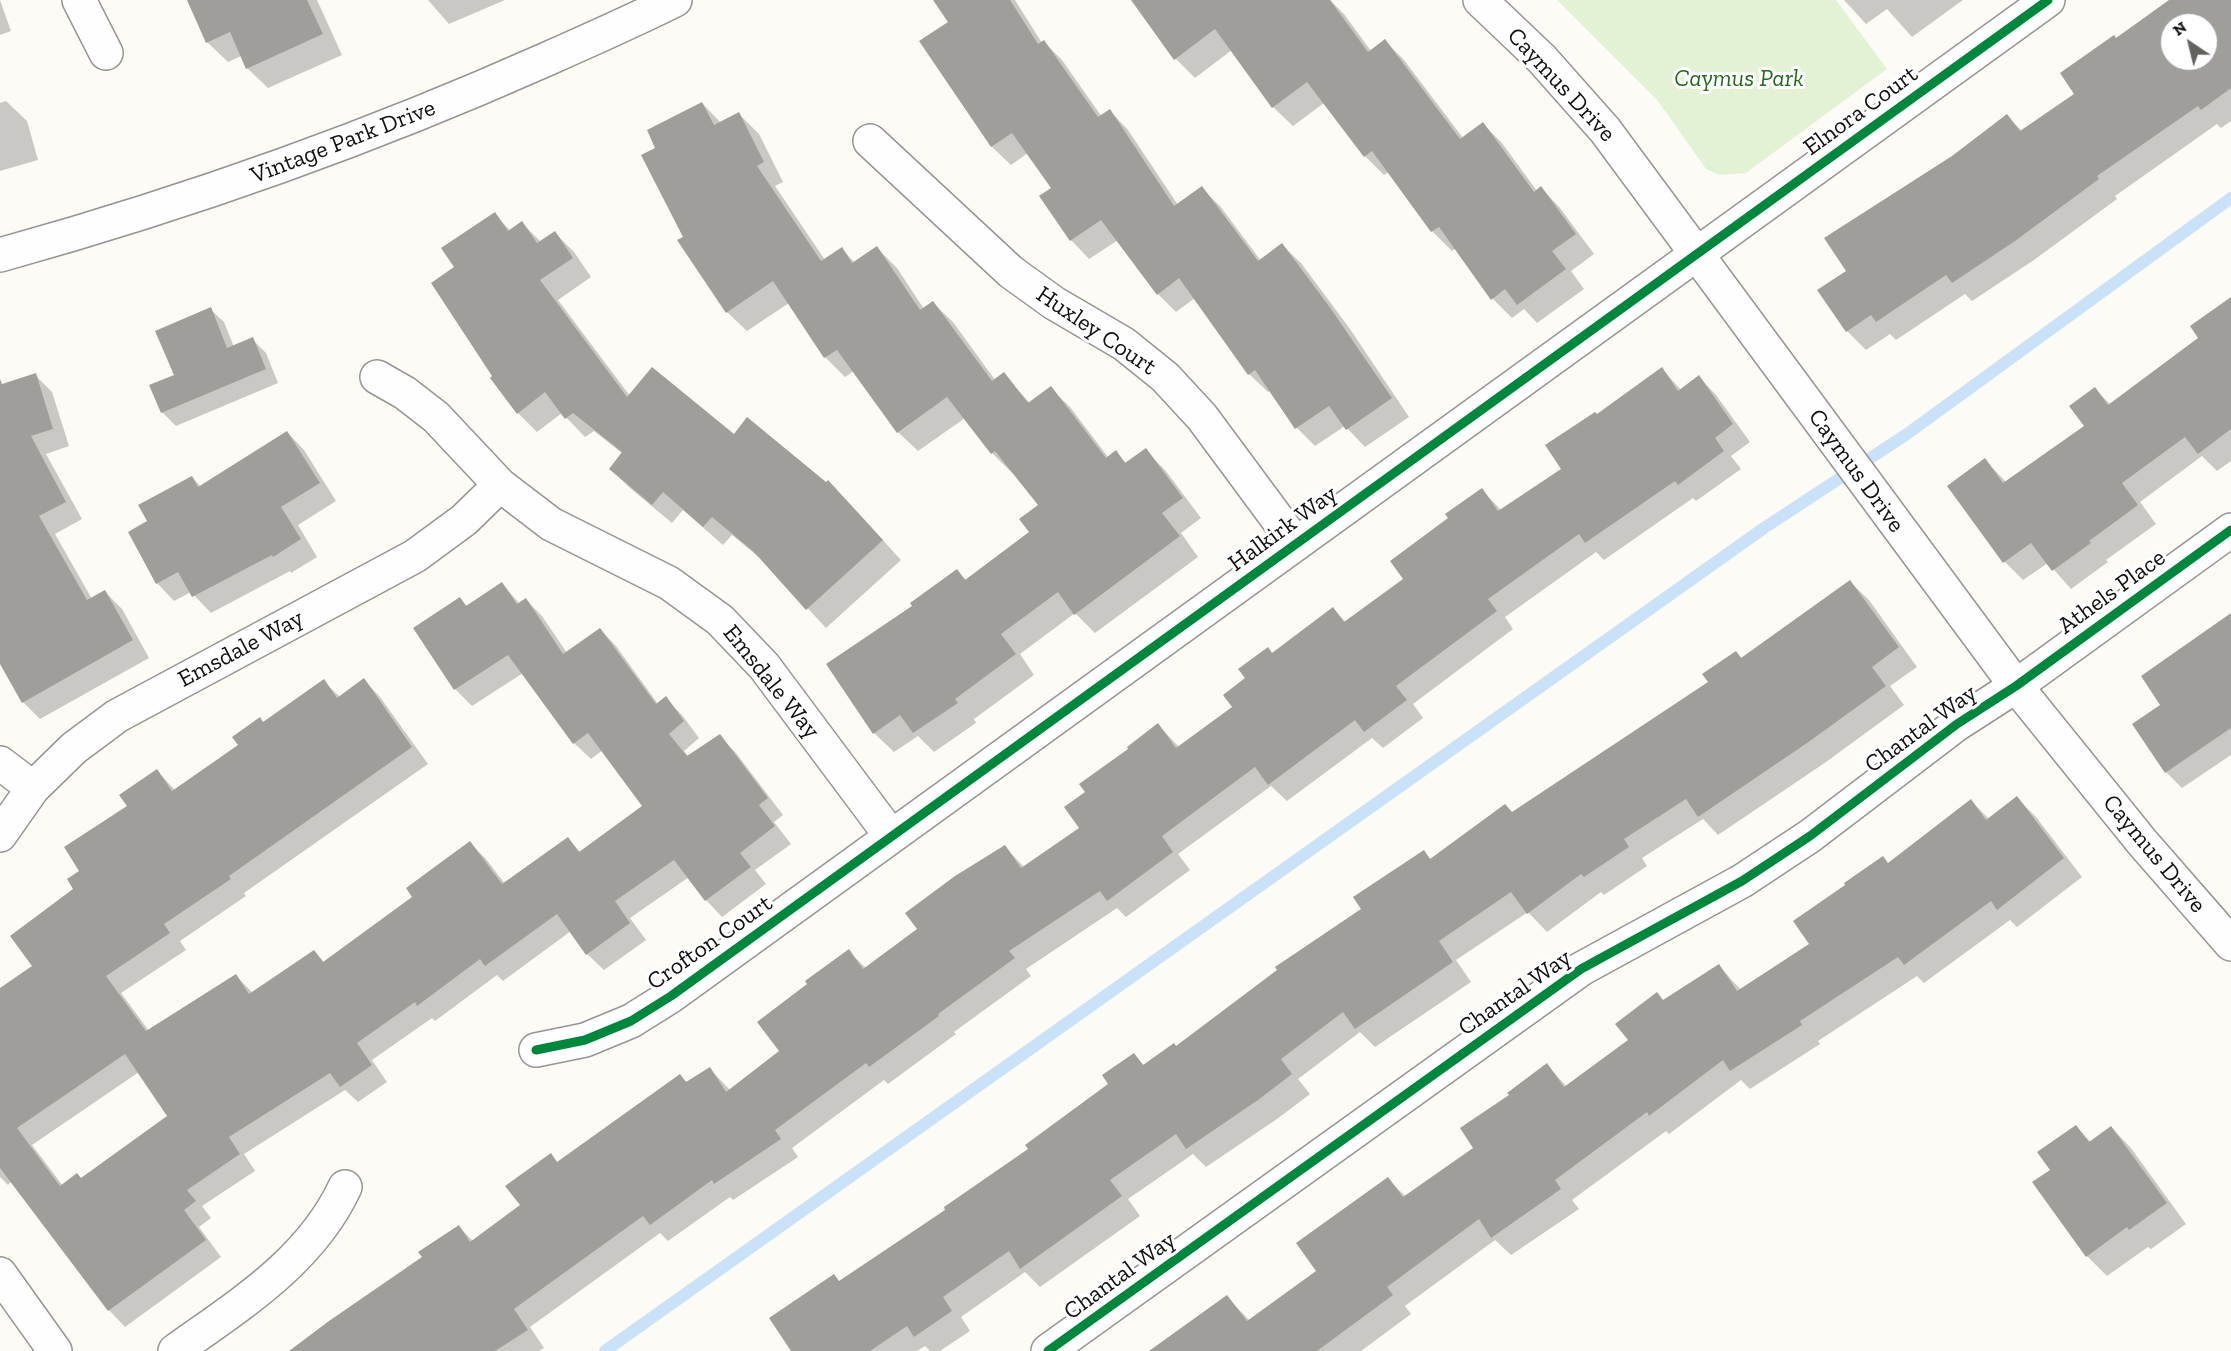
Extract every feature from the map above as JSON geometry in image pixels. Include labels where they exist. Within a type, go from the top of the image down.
[{"type":"street","points":[[79,0],[106,53]]},
{"type":"street","name":"Vintage Park Drive","points":[[0,255],[80,232],[272,170],[460,98],[675,0]]},
{"type":"street","name":"Caymus Drive","points":[[1480,0],[1542,59],[1605,130],[2016,686],[2142,842],[2231,944]]},
{"type":"street","name":"Elnora Court","points":[[1698,253],[2048,0]]},
{"type":"street","name":"Huxley Court","points":[[870,141],[1011,272],[1054,303],[1124,344],[1165,378],[1202,417],[1296,544]]},
{"type":"street","name":"Halkirk Way","points":[[891,836],[1698,253]]},
{"type":"street","name":"Emsdale Way","points":[[377,377],[405,393],[436,417],[500,485],[551,524],[669,583],[720,620],[764,666],[891,836]]},
{"type":"street","name":"Emsdale Way","points":[[0,835],[33,788],[74,748],[117,716],[415,556],[464,520],[500,485]]},
{"type":"street","name":"Athels Place","points":[[2016,686],[2231,530]]},
{"type":"street","name":"Chantal Way","points":[[1048,1351],[1581,969],[1742,881],[1810,836],[1957,724],[2016,686]]},
{"type":"street","points":[[0,763],[33,788]]},
{"type":"street","name":"Crofton Court","points":[[536,1050],[585,1040],[631,1021],[671,996],[891,836]]},
{"type":"street","points":[[175,1351],[268,1284],[304,1249],[339,1200],[345,1187]]},
{"type":"street","points":[[0,1274],[55,1351]]},
{"type":"green space","name":"Caymus Park","points":[[1557,0],[1836,0],[1887,69],[1746,173],[1720,175],[1706,169],[1658,101]]},
{"type":"building","points":[[187,0],[307,0],[323,34],[246,69],[230,32],[206,43]]},
{"type":"building","points":[[933,0],[1010,0],[1038,44],[1044,40],[1098,117],[1110,109],[1174,206],[1202,186],[1258,261],[1282,243],[1392,398],[1346,430],[1329,406],[1295,429],[1255,370],[1248,375],[1179,278],[1157,295],[1101,220],[1070,241],[1039,196],[1051,188],[1012,133],[991,147],[919,41],[948,22]]},
{"type":"building","points":[[1131,0],[1330,0],[1368,52],[1385,39],[1460,139],[1483,122],[1534,192],[1541,186],[1576,234],[1552,251],[1566,269],[1517,305],[1505,289],[1491,300],[1439,227],[1431,232],[1372,151],[1364,157],[1307,82],[1272,108],[1215,29],[1174,60]]},
{"type":"building","points":[[2169,0],[2231,0],[2231,88],[2201,110],[2198,106],[2097,176],[2099,179],[2015,241],[1952,283],[1946,275],[1876,322],[1871,315],[1846,332],[1817,290],[1846,271],[1824,238],[1952,156],[2007,114],[2020,131],[2074,94],[2060,73],[2114,35],[2116,38]]},
{"type":"building","points":[[702,102],[714,125],[739,112],[764,162],[757,166],[821,261],[842,247],[852,263],[877,246],[920,310],[933,301],[992,381],[1004,372],[1028,403],[1051,386],[1106,458],[1116,450],[1125,463],[1146,448],[1183,498],[1162,513],[1180,536],[1074,615],[1058,592],[1001,634],[1016,654],[955,699],[958,703],[913,733],[900,715],[873,734],[826,664],[912,606],[910,603],[957,569],[965,580],[1029,532],[1019,519],[1038,505],[995,451],[991,454],[947,397],[897,433],[837,350],[824,358],[773,281],[726,313],[677,240],[683,237],[641,155],[655,148],[647,130]]},
{"type":"building","points":[[495,212],[508,231],[522,221],[537,243],[555,231],[573,258],[540,280],[627,397],[652,367],[734,434],[747,417],[826,482],[828,480],[883,540],[806,610],[754,552],[712,517],[703,527],[663,492],[652,505],[609,469],[622,452],[573,413],[565,419],[545,392],[517,414],[490,378],[492,376],[431,283],[454,267],[441,248]]},
{"type":"building","points":[[2231,297],[2231,429],[2198,454],[2185,437],[2122,483],[2138,505],[2052,571],[2031,543],[2003,563],[1947,486],[1985,458],[2003,483],[2084,426],[2069,406],[2095,387],[2108,405],[2198,338],[2190,326]]},
{"type":"building","points":[[211,307],[227,348],[253,337],[266,369],[161,413],[149,385],[174,375],[155,331]]},
{"type":"building","points":[[1662,367],[1678,391],[1699,375],[1733,424],[1715,438],[1724,451],[1678,485],[1675,481],[1585,543],[1579,534],[1488,599],[1497,611],[1396,686],[1407,700],[1364,732],[1355,720],[1268,785],[1255,767],[1162,836],[1173,852],[1107,901],[1100,891],[1009,951],[1015,958],[869,1067],[866,1063],[775,1130],[781,1139],[714,1184],[712,1180],[650,1225],[643,1216],[514,1309],[528,1330],[495,1351],[289,1351],[422,1257],[418,1252],[459,1225],[470,1242],[520,1205],[505,1186],[551,1153],[557,1162],[680,1074],[686,1082],[710,1067],[726,1092],[779,1051],[757,1022],[807,984],[805,981],[849,949],[863,969],[917,929],[905,913],[955,876],[1005,845],[1021,868],[1079,828],[1064,807],[1085,792],[1079,784],[1128,749],[1127,747],[1158,723],[1176,748],[1232,707],[1223,695],[1245,678],[1238,669],[1268,647],[1272,653],[1333,607],[1344,622],[1403,579],[1390,561],[1448,518],[1445,514],[1482,488],[1498,511],[1561,469],[1545,445],[1595,412],[1597,414]]},
{"type":"building","points":[[36,373],[53,429],[31,436],[66,502],[39,516],[87,600],[105,590],[133,640],[22,703],[0,664],[0,379],[2,384]]},
{"type":"building","points":[[287,431],[320,483],[281,507],[301,539],[273,557],[272,555],[192,597],[178,572],[156,584],[128,532],[147,521],[138,505],[192,476],[198,487]]},
{"type":"building","points":[[1850,580],[1899,647],[1872,667],[1886,686],[1698,817],[1686,799],[1624,839],[1629,847],[1584,877],[1581,874],[1527,914],[1511,892],[1439,941],[1453,962],[1355,1029],[1343,1012],[1281,1059],[1292,1074],[1258,1100],[1186,1149],[1176,1134],[1110,1180],[1122,1196],[1020,1269],[1009,1251],[943,1297],[952,1311],[914,1337],[907,1326],[870,1351],[791,1351],[769,1318],[834,1274],[839,1281],[945,1210],[944,1207],[1028,1149],[1025,1145],[1108,1084],[1102,1075],[1134,1053],[1143,1065],[1174,1043],[1176,1046],[1277,970],[1275,967],[1361,909],[1353,897],[1424,850],[1430,859],[1505,804],[1512,812],[1708,682],[1702,674],[1736,651],[1741,658]]},
{"type":"building","points":[[502,582],[517,604],[526,598],[563,654],[600,628],[656,704],[666,696],[684,721],[669,734],[687,756],[720,734],[768,798],[759,805],[775,826],[740,853],[751,867],[705,901],[674,860],[615,901],[630,923],[586,955],[557,914],[485,966],[480,959],[417,1006],[415,1002],[357,1043],[372,1065],[340,1087],[330,1073],[229,1137],[240,1154],[187,1190],[196,1201],[184,1210],[206,1240],[108,1311],[0,1168],[0,988],[32,966],[10,936],[73,889],[67,879],[79,871],[64,847],[127,806],[119,795],[157,769],[172,791],[238,745],[232,737],[260,717],[263,722],[324,679],[337,698],[364,678],[412,747],[229,876],[231,879],[164,924],[170,933],[106,976],[146,1031],[236,974],[249,994],[314,950],[323,962],[412,897],[406,888],[470,841],[502,884],[568,837],[579,852],[642,806],[588,733],[573,744],[508,655],[454,690],[413,628],[460,597],[466,606]],"holes":[[[125,1054],[167,1116],[81,1178],[77,1173],[60,1186],[17,1128]]]},
{"type":"building","points":[[2231,613],[2231,728],[2165,773],[2132,724],[2160,705],[2141,676]]},
{"type":"building","points":[[2017,796],[2064,858],[1997,910],[1991,901],[1904,965],[1898,957],[1800,1021],[1802,1025],[1730,1071],[1723,1060],[1649,1116],[1647,1112],[1555,1180],[1561,1189],[1491,1238],[1479,1219],[1387,1287],[1393,1295],[1317,1351],[1149,1351],[1227,1295],[1247,1321],[1316,1271],[1296,1243],[1388,1177],[1403,1197],[1473,1148],[1460,1128],[1509,1095],[1507,1093],[1547,1063],[1564,1087],[1628,1040],[1615,1024],[1657,992],[1663,1000],[1719,964],[1737,991],[1809,944],[1793,921],[1845,885],[1844,883],[1883,856],[1888,863],[1971,799],[1986,820]]},
{"type":"building","points":[[2076,1125],[2089,1142],[2111,1126],[2167,1203],[2129,1230],[2127,1227],[2086,1257],[2032,1182],[2050,1170],[2037,1152]]},
{"type":"waterway","points":[[605,1351],[1764,528],[1907,434],[2231,198]]},
{"type":"cycle path","points":[[536,1050],[585,1040],[631,1021],[671,996],[2048,0]]},
{"type":"cycle path","points":[[1048,1351],[1581,969],[1742,881],[1810,836],[1957,724],[2016,686],[2231,530]]}]
